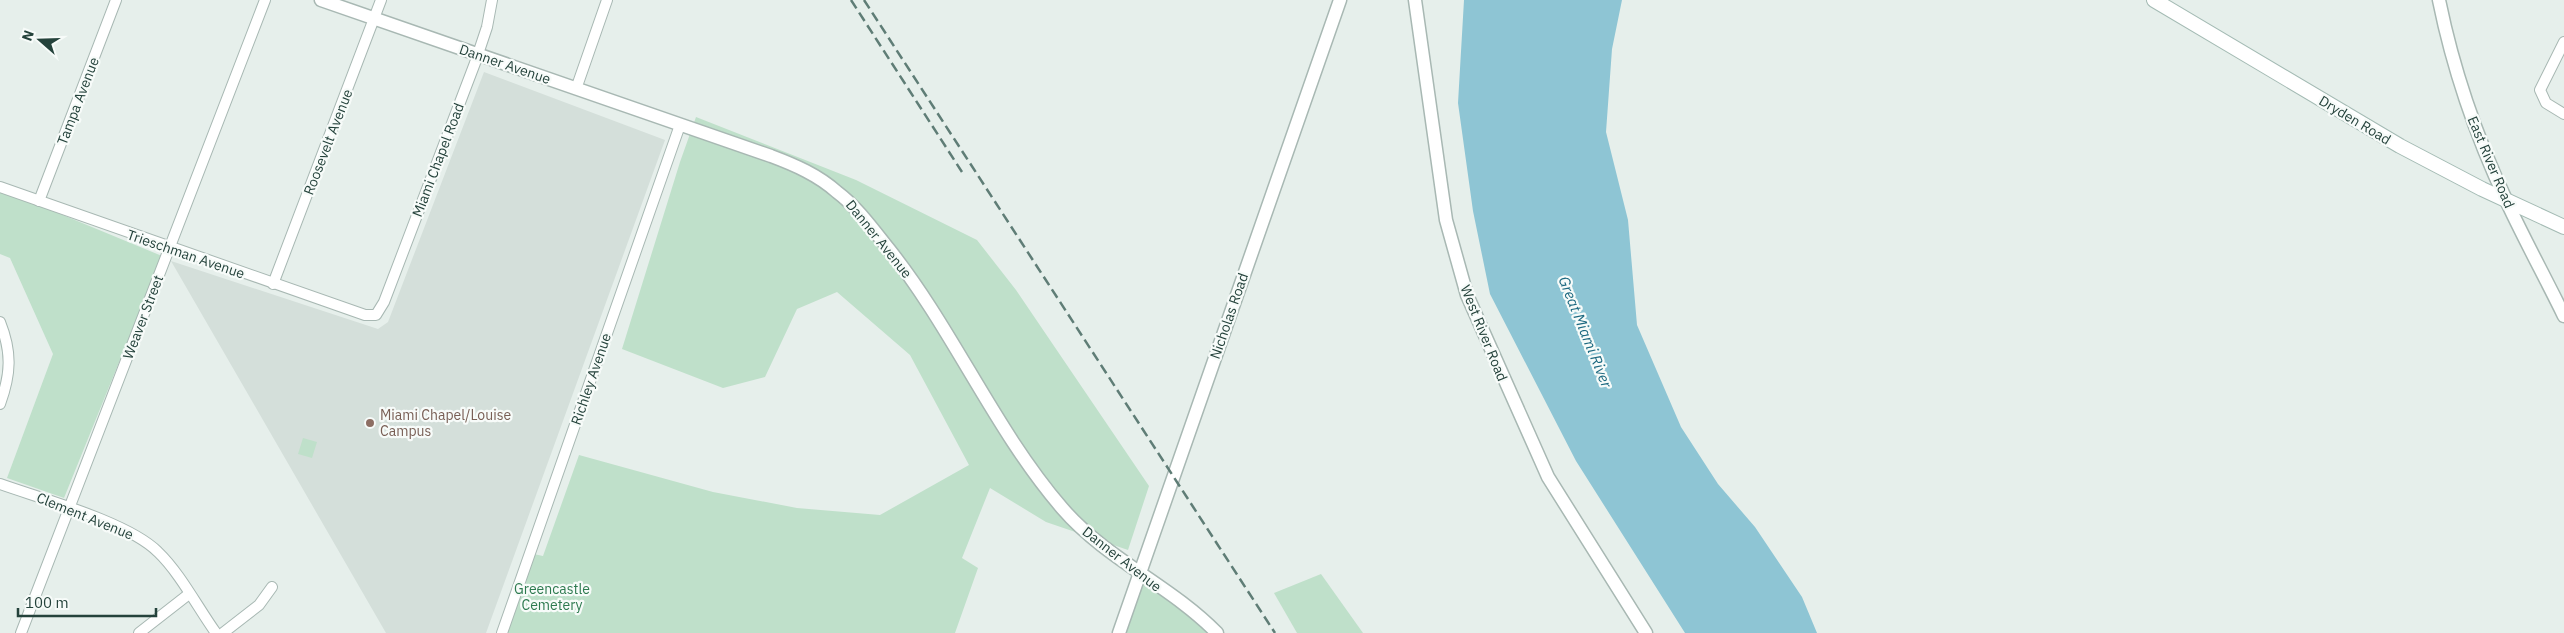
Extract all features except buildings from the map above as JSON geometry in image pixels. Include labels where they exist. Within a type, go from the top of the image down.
[{"type":"main road","name":"Dryden Road","points":[[2154,0],[2400,146],[2506,200],[2564,226]]},
{"type":"street","name":"Tampa Avenue","points":[[39,201],[116,0]]},
{"type":"street","name":"Weaver Street","points":[[21,633],[265,0]]},
{"type":"street","name":"Danner Avenue","points":[[321,0],[787,162],[817,177],[846,199],[879,236],[925,298],[1042,482],[1082,528],[1140,575],[1192,610],[1217,633]]},
{"type":"street","name":"Roosevelt Avenue","points":[[273,284],[381,0]]},
{"type":"street","name":"Miami Chapel Road","points":[[374,316],[379,313],[384,302],[478,55],[487,27],[492,0]]},
{"type":"street","points":[[576,88],[608,0]]},
{"type":"street","name":"Nicholas Road","points":[[1119,633],[1340,0]]},
{"type":"street","name":"West River Road","points":[[1415,0],[1446,220],[1467,295],[1548,477],[1646,633]]},
{"type":"street","name":"East River Road","points":[[2439,0],[2456,70],[2473,120],[2506,200],[2564,316]]},
{"type":"street","points":[[2564,42],[2540,90],[2544,99],[2553,108],[2564,114]]},
{"type":"street","name":"Richley Avenue","points":[[502,633],[680,125]]},
{"type":"street","name":"Trieschman Avenue","points":[[0,187],[273,284],[365,315],[374,316]]},
{"type":"street","points":[[0,322],[8,345],[10,366],[0,404]]},
{"type":"street","name":"Clement Avenue","points":[[0,484],[116,526],[142,540],[158,552],[216,633]]},
{"type":"street","points":[[223,633],[259,605],[272,588]]},
{"type":"street","points":[[139,633],[189,594]]},
{"type":"shaded area","points":[[484,72],[665,140],[486,633],[386,633],[171,261],[378,329],[388,322]]},
{"type":"green space","name":"Greencastle Cemetery","points":[[696,117],[856,180],[977,240],[1016,290],[1149,486],[1128,550],[1046,522],[990,488],[962,558],[978,568],[955,633],[502,633],[529,553],[543,556],[579,455],[713,492],[797,508],[880,515],[969,465],[910,355],[837,292],[797,309],[765,377],[723,388],[622,349],[680,162]]},
{"type":"green space","points":[[0,189],[162,256],[64,498],[7,478],[53,354],[10,258],[0,254]]},
{"type":"green space","points":[[303,438],[317,442],[312,458],[298,454]]},
{"type":"green space","points":[[1321,574],[1363,633],[1297,633],[1274,593]]},
{"type":"green space","points":[[1140,575],[1217,633],[1119,633]]},
{"type":"water","name":"Great Miami River","points":[[1464,0],[1622,0],[1612,49],[1606,132],[1628,220],[1637,325],[1681,427],[1718,484],[1755,527],[1802,597],[1817,633],[1685,633],[1576,461],[1490,294],[1473,211],[1458,103]]},
{"type":"railway","points":[[851,0],[962,172]]},
{"type":"railway","points":[[864,0],[1275,633]]},
{"type":"place","name":"Miami Chapel/Louise Campus","points":[[370,423]]}]
